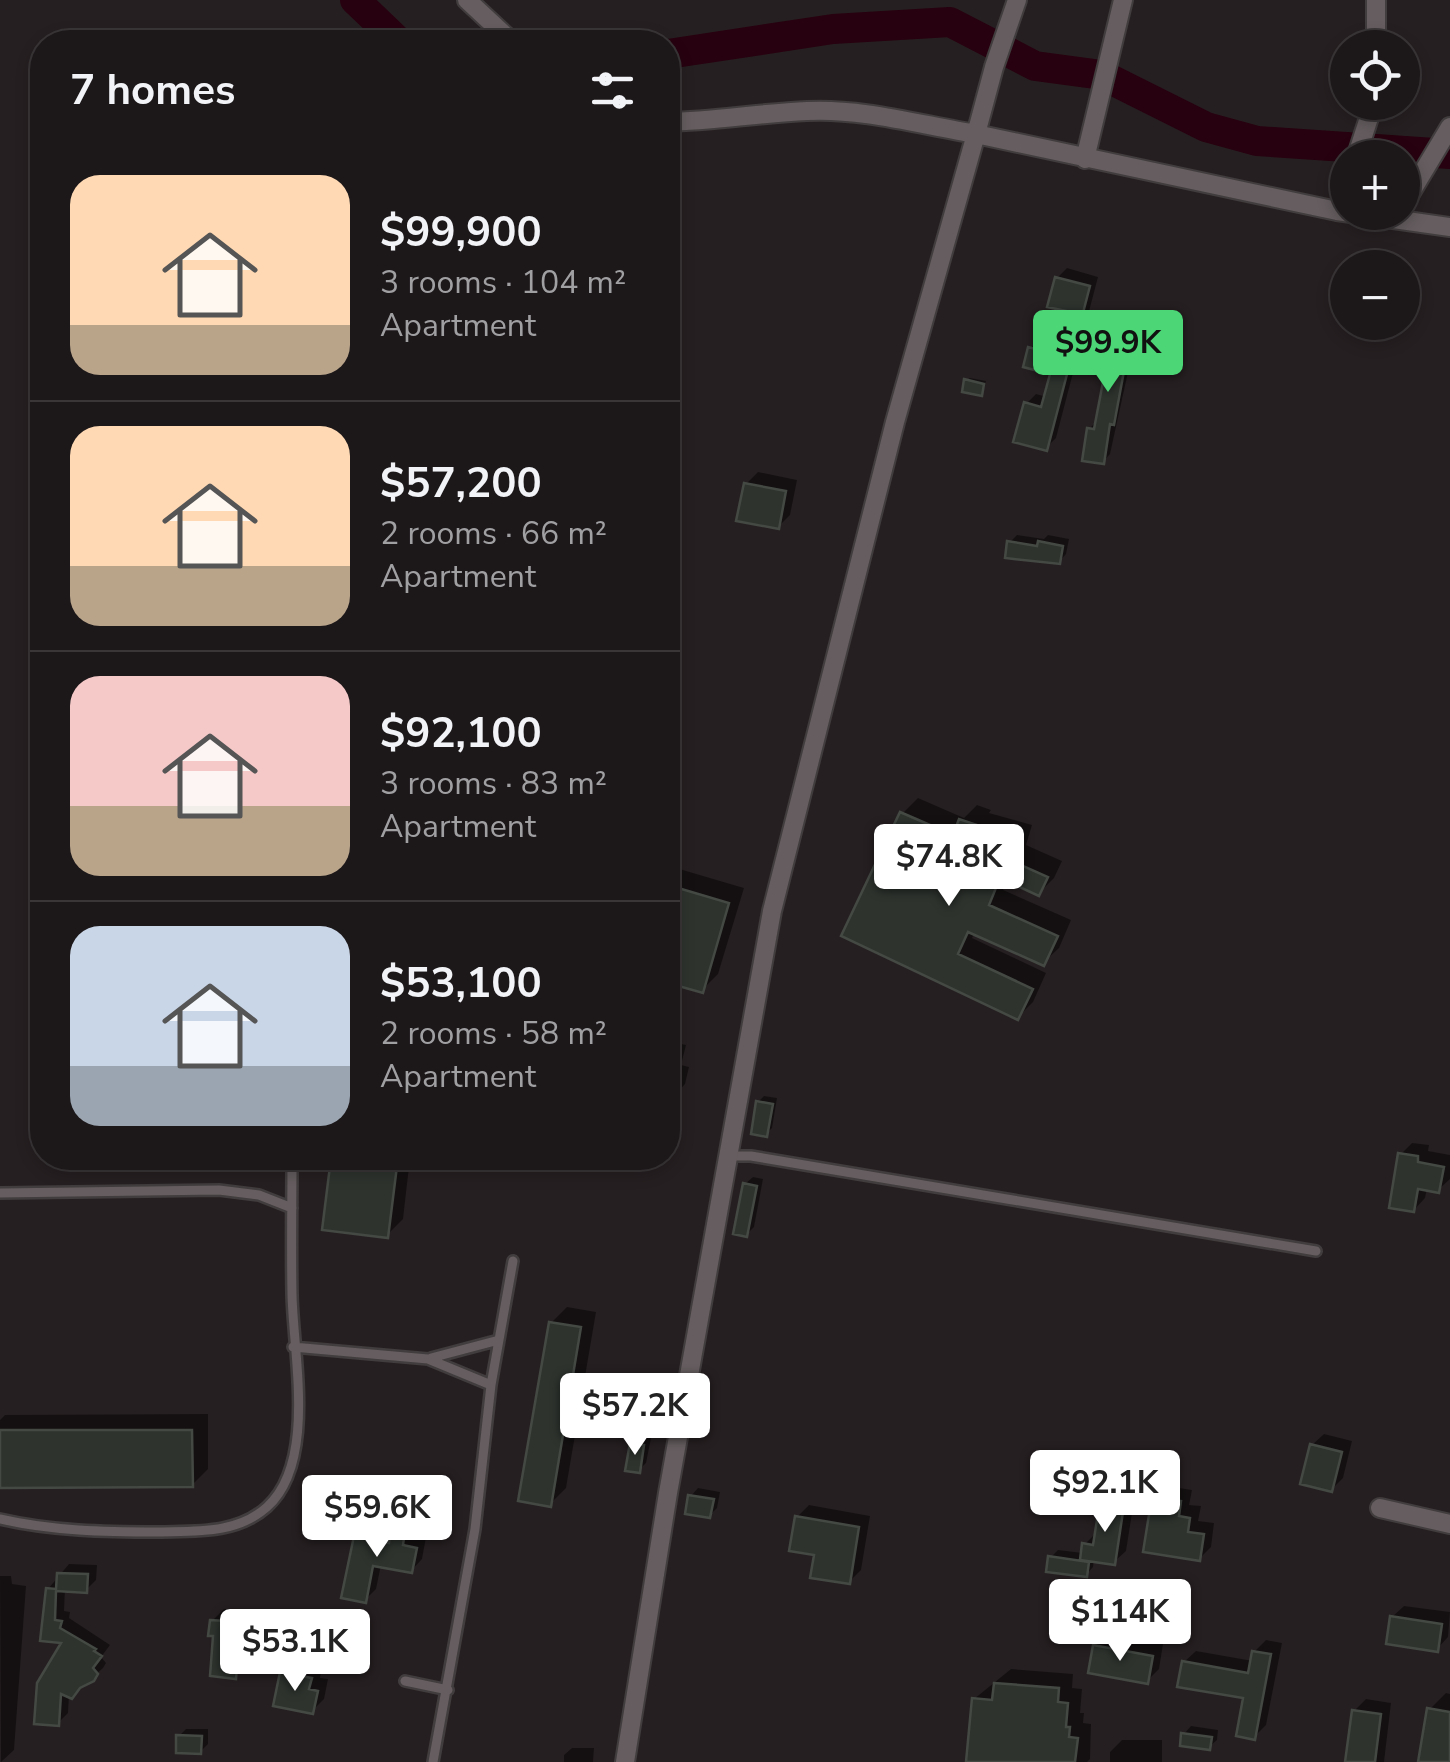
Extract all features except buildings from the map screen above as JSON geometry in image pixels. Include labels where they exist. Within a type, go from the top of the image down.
[{"type":"street","points":[[467,0],[499,30]]},
{"type":"street","points":[[625,1762],[668,1493],[772,911],[895,422],[994,67],[1017,0]]},
{"type":"street","points":[[1084,159],[1114,47],[1122,0]]},
{"type":"street","points":[[1376,0],[1376,30]]},
{"type":"street","points":[[680,122],[840,112],[976,134],[1330,210]]},
{"type":"street","points":[[1420,179],[1450,126]]},
{"type":"street","points":[[1420,219],[1450,227]]},
{"type":"street","points":[[1380,1508],[1450,1524]]},
{"type":"lane","points":[[727,1156],[751,1156],[1316,1251]]},
{"type":"lane","points":[[0,1519],[117,1532],[206,1532],[239,1524],[268,1506],[284,1483],[294,1456],[299,1416],[299,1371],[294,1347],[292,1170]]},
{"type":"lane","points":[[0,1193],[219,1190],[259,1195],[292,1208]]},
{"type":"lane","points":[[433,1762],[434,1738],[448,1690],[485,1458],[491,1385],[514,1261]]},
{"type":"lane","points":[[428,1359],[499,1340]]},
{"type":"lane","points":[[294,1347],[428,1359],[491,1385]]},
{"type":"lane","points":[[405,1682],[448,1690]]},
{"type":"waterway","points":[[355,0],[386,30]]},
{"type":"waterway","points":[[680,52],[833,29],[950,22],[1035,66],[1102,75],[1206,127],[1257,141],[1450,154]]}]
